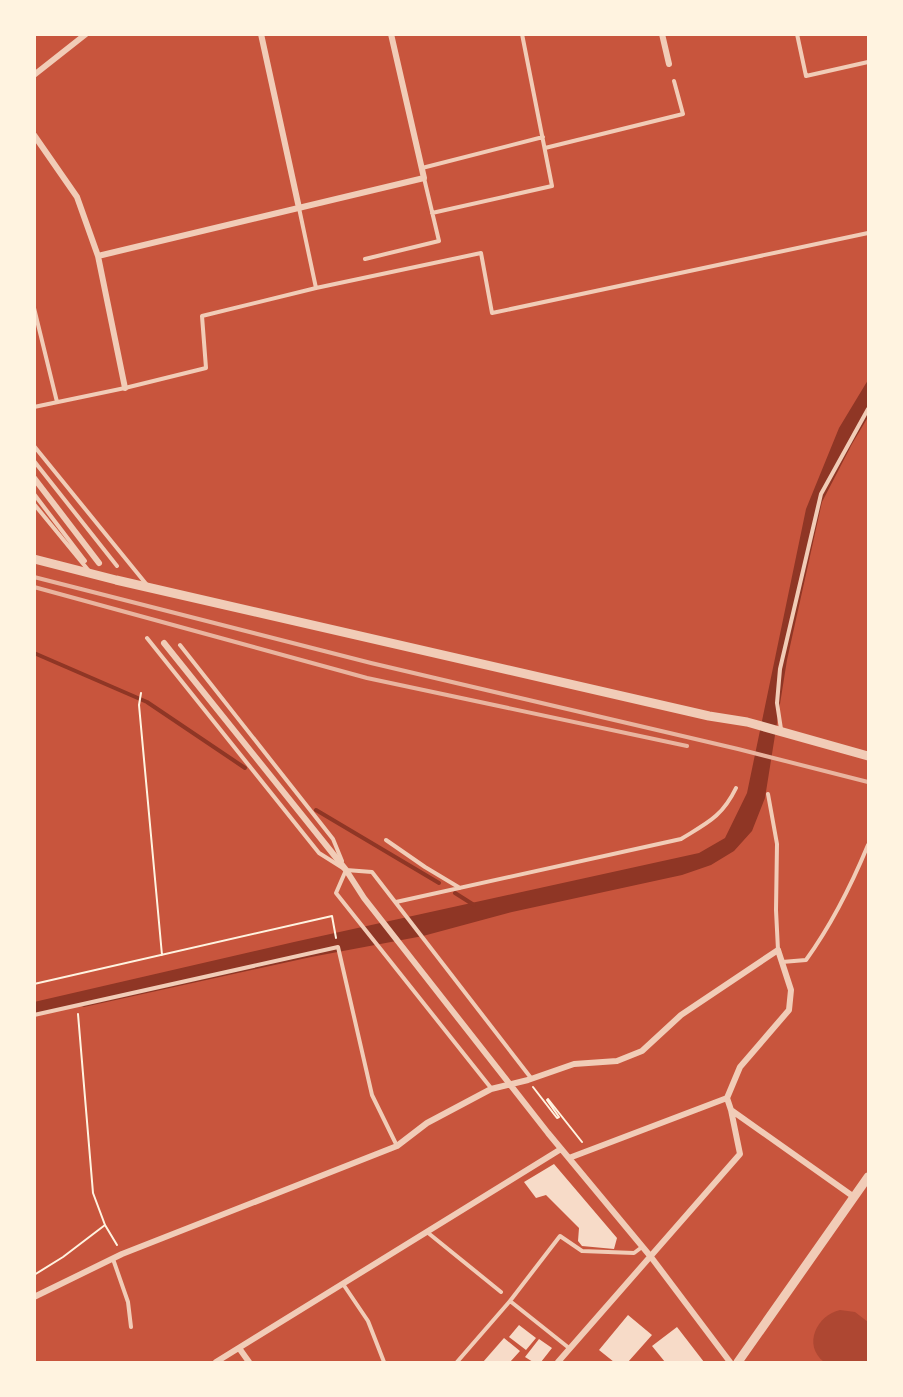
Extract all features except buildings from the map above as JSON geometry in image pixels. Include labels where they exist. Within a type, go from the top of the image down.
[{"type":"street","points":[[34,75],[86,34]]},
{"type":"street","points":[[261,34],[300,208]]},
{"type":"street","points":[[99,256],[424,178],[391,34]]},
{"type":"street","points":[[662,34],[669,64]]},
{"type":"street","points":[[34,135],[77,197],[99,256],[125,388]]},
{"type":"street","points":[[34,478],[99,562]]},
{"type":"street","points":[[34,558],[149,588],[709,716],[747,722],[868,756]]},
{"type":"street","points":[[164,643],[346,870],[364,898],[548,1133],[651,1257],[730,1362]]},
{"type":"street","points":[[34,1297],[122,1254],[397,1146],[427,1123],[491,1089],[574,1064],[617,1061],[642,1051],[681,1015],[778,951],[791,990],[789,1011],[740,1067],[728,1098],[740,1154],[558,1362]]},
{"type":"street","points":[[569,1158],[728,1098]]},
{"type":"street","points":[[731,1110],[854,1197]]},
{"type":"street","points":[[216,1362],[561,1149]]},
{"type":"street","points":[[738,1362],[868,1177]]},
{"type":"street","points":[[239,1348],[249,1362]]},
{"type":"lane","points":[[432,213],[552,186],[522,34]]},
{"type":"lane","points":[[797,34],[806,76],[868,62]]},
{"type":"lane","points":[[545,148],[683,114],[674,81]]},
{"type":"lane","points":[[422,168],[543,137]]},
{"type":"lane","points":[[365,259],[439,241],[424,178]]},
{"type":"lane","points":[[300,208],[316,288]]},
{"type":"lane","points":[[34,406],[125,388],[206,368],[202,316],[316,288],[481,253],[492,313],[868,233]]},
{"type":"lane","points":[[34,308],[57,402]]},
{"type":"lane","points":[[782,732],[777,703],[780,669],[821,494],[868,409]]},
{"type":"lane","points":[[34,446],[149,588]]},
{"type":"lane","points":[[34,461],[117,566]]},
{"type":"lane","points":[[34,494],[86,561]]},
{"type":"lane","points":[[34,504],[93,574]]},
{"type":"lane","points":[[147,638],[319,853],[346,870],[372,872],[529,1079]]},
{"type":"lane","points":[[180,645],[333,839],[346,870],[336,893],[491,1089]]},
{"type":"lane","points":[[396,902],[681,838],[714,819],[728,804],[736,788]]},
{"type":"lane","points":[[768,794],[777,844],[778,951]]},
{"type":"lane","points":[[386,840],[460,888]]},
{"type":"lane","points":[[782,962],[806,960],[820,941],[848,893],[868,845]]},
{"type":"lane","points":[[34,1015],[338,947],[372,1095],[397,1146]]},
{"type":"lane","points":[[427,1232],[501,1292]]},
{"type":"lane","points":[[457,1362],[510,1301],[560,1236],[582,1251],[634,1253],[643,1247]]},
{"type":"lane","points":[[113,1258],[128,1302],[131,1327]]},
{"type":"lane","points":[[343,1284],[368,1321],[384,1362]]},
{"type":"lane","points":[[510,1301],[569,1348]]},
{"type":"path","points":[[141,693],[139,705],[162,955]]},
{"type":"path","points":[[34,984],[332,916],[336,941]]},
{"type":"path","points":[[78,1005],[93,1193],[105,1225],[122,1254]]},
{"type":"path","points":[[529,1079],[557,1118],[560,1117],[548,1099],[589,1151]]},
{"type":"path","points":[[34,1275],[63,1257],[105,1225]]},
{"type":"shaded area","points":[[868,380],[868,417],[822,502],[787,660],[765,798],[752,831],[734,851],[711,865],[682,875],[512,912],[423,936],[311,957],[84,1007],[78,1005],[35,1016],[34,1002],[699,853],[725,838],[747,793],[806,509],[839,428]]},
{"type":"shaded area","points":[[840,1310],[855,1312],[868,1322],[868,1362],[824,1362],[817,1355],[813,1339],[819,1324],[832,1313]]},
{"type":"waterway","points":[[34,653],[147,702],[245,768]]},
{"type":"waterway","points":[[316,810],[439,883]]},
{"type":"waterway","points":[[455,893],[474,905]]},
{"type":"railway","points":[[34,577],[371,663],[738,749],[868,782]]},
{"type":"railway","points":[[34,587],[367,678],[687,746]]}]
